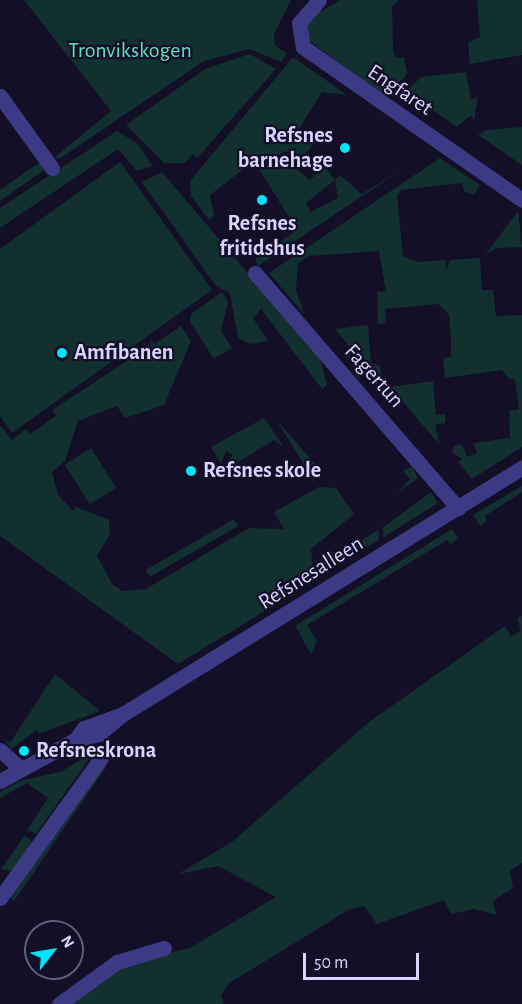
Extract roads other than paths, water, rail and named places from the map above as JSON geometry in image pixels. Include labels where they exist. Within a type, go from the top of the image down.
[{"type":"street","name":"Engfaret","points":[[319,0],[299,23],[303,47],[522,200]]},
{"type":"street","points":[[0,97],[52,168]]},
{"type":"street","name":"Fagertun","points":[[255,273],[458,508]]},
{"type":"street","name":"Refsnesalleen","points":[[0,781],[75,740],[84,729],[123,714],[522,468]]},
{"type":"street","points":[[0,750],[21,769]]},
{"type":"street","points":[[0,898],[101,758]]},
{"type":"street","points":[[59,1004],[117,962],[164,948]]},
{"type":"place","name":"Refsnes barnehage","points":[[345,148]]},
{"type":"place","name":"Refsnes fritidshus","points":[[262,200]]},
{"type":"place","name":"Amfibanen","points":[[62,353]]},
{"type":"place","name":"Refsnes skole","points":[[191,471]]},
{"type":"place","name":"Refsneskrona","points":[[24,751]]},
{"type":"park label","name":"Tronvikskogen","points":[[130,51]]}]
